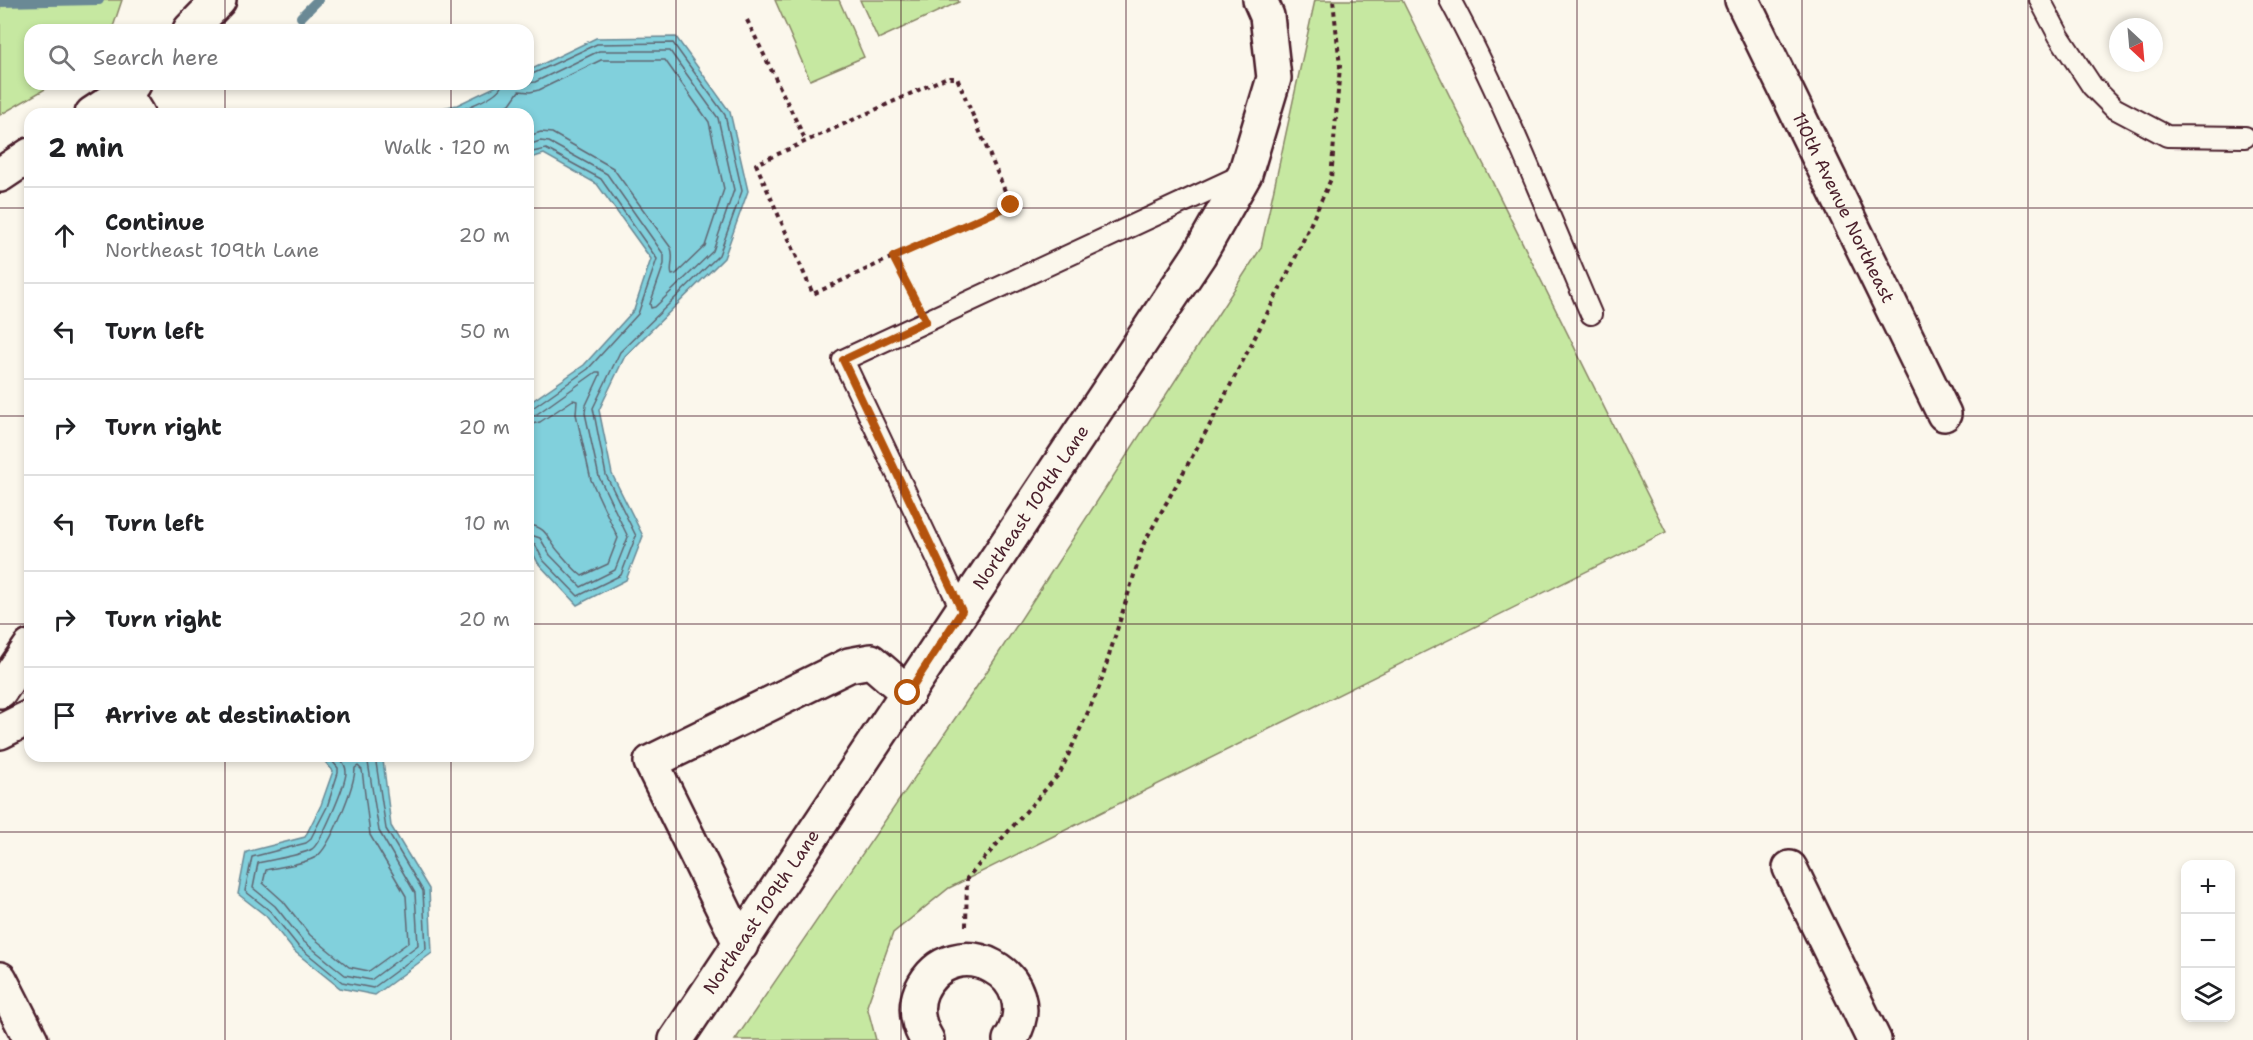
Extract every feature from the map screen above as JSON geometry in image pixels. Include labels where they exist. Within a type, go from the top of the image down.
[{"type":"street","points":[[196,24],[219,0]]},
{"type":"street","name":"Northeast 109th Lane","points":[[676,1040],[1199,255],[1245,174],[1274,78],[1267,16],[1260,0]]},
{"type":"street","name":"110th Avenue Northeast","points":[[1742,0],[1944,414]]},
{"type":"street","points":[[106,108],[131,97]]},
{"type":"street","points":[[0,175],[24,159]]},
{"type":"street","points":[[0,691],[24,656]]},
{"type":"street","points":[[741,945],[651,762],[849,664],[871,661],[908,693]]},
{"type":"street","points":[[0,732],[24,720]]},
{"type":"street","points":[[1790,868],[1874,1040]]},
{"type":"street","points":[[927,1040],[920,1028],[917,1012],[919,997],[926,982],[936,970],[950,962],[966,959],[990,964],[1009,978],[1020,1008],[1018,1024],[1011,1039]]},
{"type":"street","points":[[0,979],[31,1040]]},
{"type":"lane","points":[[1450,0],[1506,117],[1591,314]]},
{"type":"lane","points":[[2040,0],[2059,36],[2092,86],[2114,108],[2167,136],[2245,137]]},
{"type":"lane","points":[[962,611],[843,360],[1245,174]]},
{"type":"path","points":[[966,959],[967,878],[1060,773],[1099,688],[1144,543],[1224,398],[1292,264],[1331,179],[1340,66],[1333,0]]},
{"type":"path","points":[[747,20],[806,141]]},
{"type":"path","points":[[945,78],[957,78],[1011,205],[893,257],[813,294],[756,164],[945,78]]},
{"type":"path","points":[[893,257],[926,321]]},
{"type":"green space","points":[[0,0],[122,0],[114,24],[24,24],[24,90],[44,90],[0,115]]},
{"type":"green space","points":[[775,0],[839,0],[864,57],[810,80]]},
{"type":"green space","points":[[860,0],[958,0],[959,2],[878,39]]},
{"type":"green space","points":[[1315,0],[1402,0],[1666,532],[949,888],[893,933],[867,1006],[876,1040],[735,1040],[984,676],[1261,248]]},
{"type":"water","points":[[676,37],[730,112],[748,191],[724,258],[625,356],[599,410],[612,474],[643,536],[626,580],[577,605],[538,563],[534,555],[534,400],[584,365],[634,310],[651,259],[597,184],[544,154],[534,157],[534,108],[442,108],[457,105],[488,90],[534,90],[534,68],[596,38]]},
{"type":"water","points":[[325,762],[383,762],[391,826],[429,889],[432,953],[375,995],[340,988],[294,951],[266,916],[238,894],[246,852],[305,837],[321,805],[333,771]]},
{"type":"waterway","points":[[0,2],[99,0]]},
{"type":"waterway","points":[[301,17],[318,0]]},
{"type":"route","points":[[908,693],[962,611],[843,360],[926,321],[893,257],[1011,205]]}]
